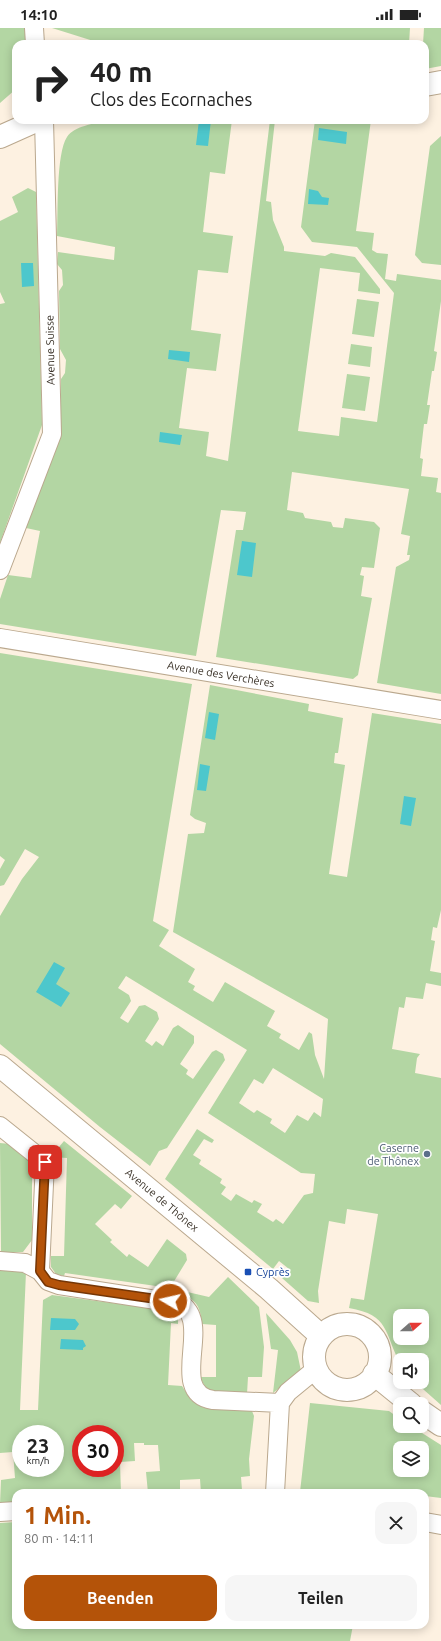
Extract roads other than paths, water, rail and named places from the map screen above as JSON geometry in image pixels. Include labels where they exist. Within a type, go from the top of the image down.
[{"type":"main road","points":[[429,84],[441,82]]},
{"type":"main road","points":[[0,137],[29,124]]},
{"type":"main road","name":"Avenue de Thônex","points":[[0,1066],[269,1289],[321,1336]]},
{"type":"main road","points":[[342,1324],[358,1326],[368,1332],[375,1340],[379,1350],[380,1358],[374,1374],[364,1385],[346,1389],[329,1384],[322,1378],[316,1369],[314,1360],[314,1351],[321,1336],[332,1327],[342,1324]]},
{"type":"main road","points":[[374,1374],[402,1397]]},
{"type":"main road","points":[[429,1417],[441,1425]]},
{"type":"street","points":[[34,28],[35,40]]},
{"type":"street","name":"Avenue Suisse","points":[[0,570],[52,434],[44,124]]},
{"type":"street","name":"Avenue des Verchères","points":[[0,638],[441,710]]},
{"type":"street","points":[[0,1126],[45,1162],[40,1271]]},
{"type":"street","points":[[0,1261],[25,1263],[40,1271],[48,1282],[59,1285],[182,1304],[192,1317],[192,1379],[196,1391],[206,1399],[280,1403]]},
{"type":"street","points":[[275,1489],[280,1403],[288,1392],[316,1369]]},
{"type":"street","points":[[0,1512],[12,1511]]},
{"type":"street","points":[[429,1523],[441,1525]]},
{"type":"water","points":[[199,124],[211,124],[208,146],[196,145]]},
{"type":"water","points":[[319,128],[347,132],[346,144],[318,140]]},
{"type":"water","points":[[309,189],[318,191],[322,197],[329,198],[328,205],[308,204]]},
{"type":"water","points":[[21,263],[33,263],[34,286],[22,287]]},
{"type":"water","points":[[169,350],[190,352],[189,362],[168,359]]},
{"type":"water","points":[[160,432],[182,435],[180,445],[159,442]]},
{"type":"water","points":[[242,541],[256,543],[252,577],[237,575]]},
{"type":"water","points":[[209,712],[219,714],[215,740],[205,738]]},
{"type":"water","points":[[200,764],[210,766],[206,791],[197,790]]},
{"type":"water","points":[[404,796],[416,798],[411,826],[400,824]]},
{"type":"water","points":[[54,962],[65,968],[56,984],[70,993],[61,1007],[36,992]]},
{"type":"water","points":[[51,1318],[75,1319],[79,1324],[75,1330],[50,1330]]},
{"type":"water","points":[[61,1339],[83,1340],[86,1346],[83,1350],[60,1349]]},
{"type":"place","name":"Caserne de Thônex","points":[[427,1154]]},
{"type":"place","name":"Cyprès","points":[[248,1272]]}]
